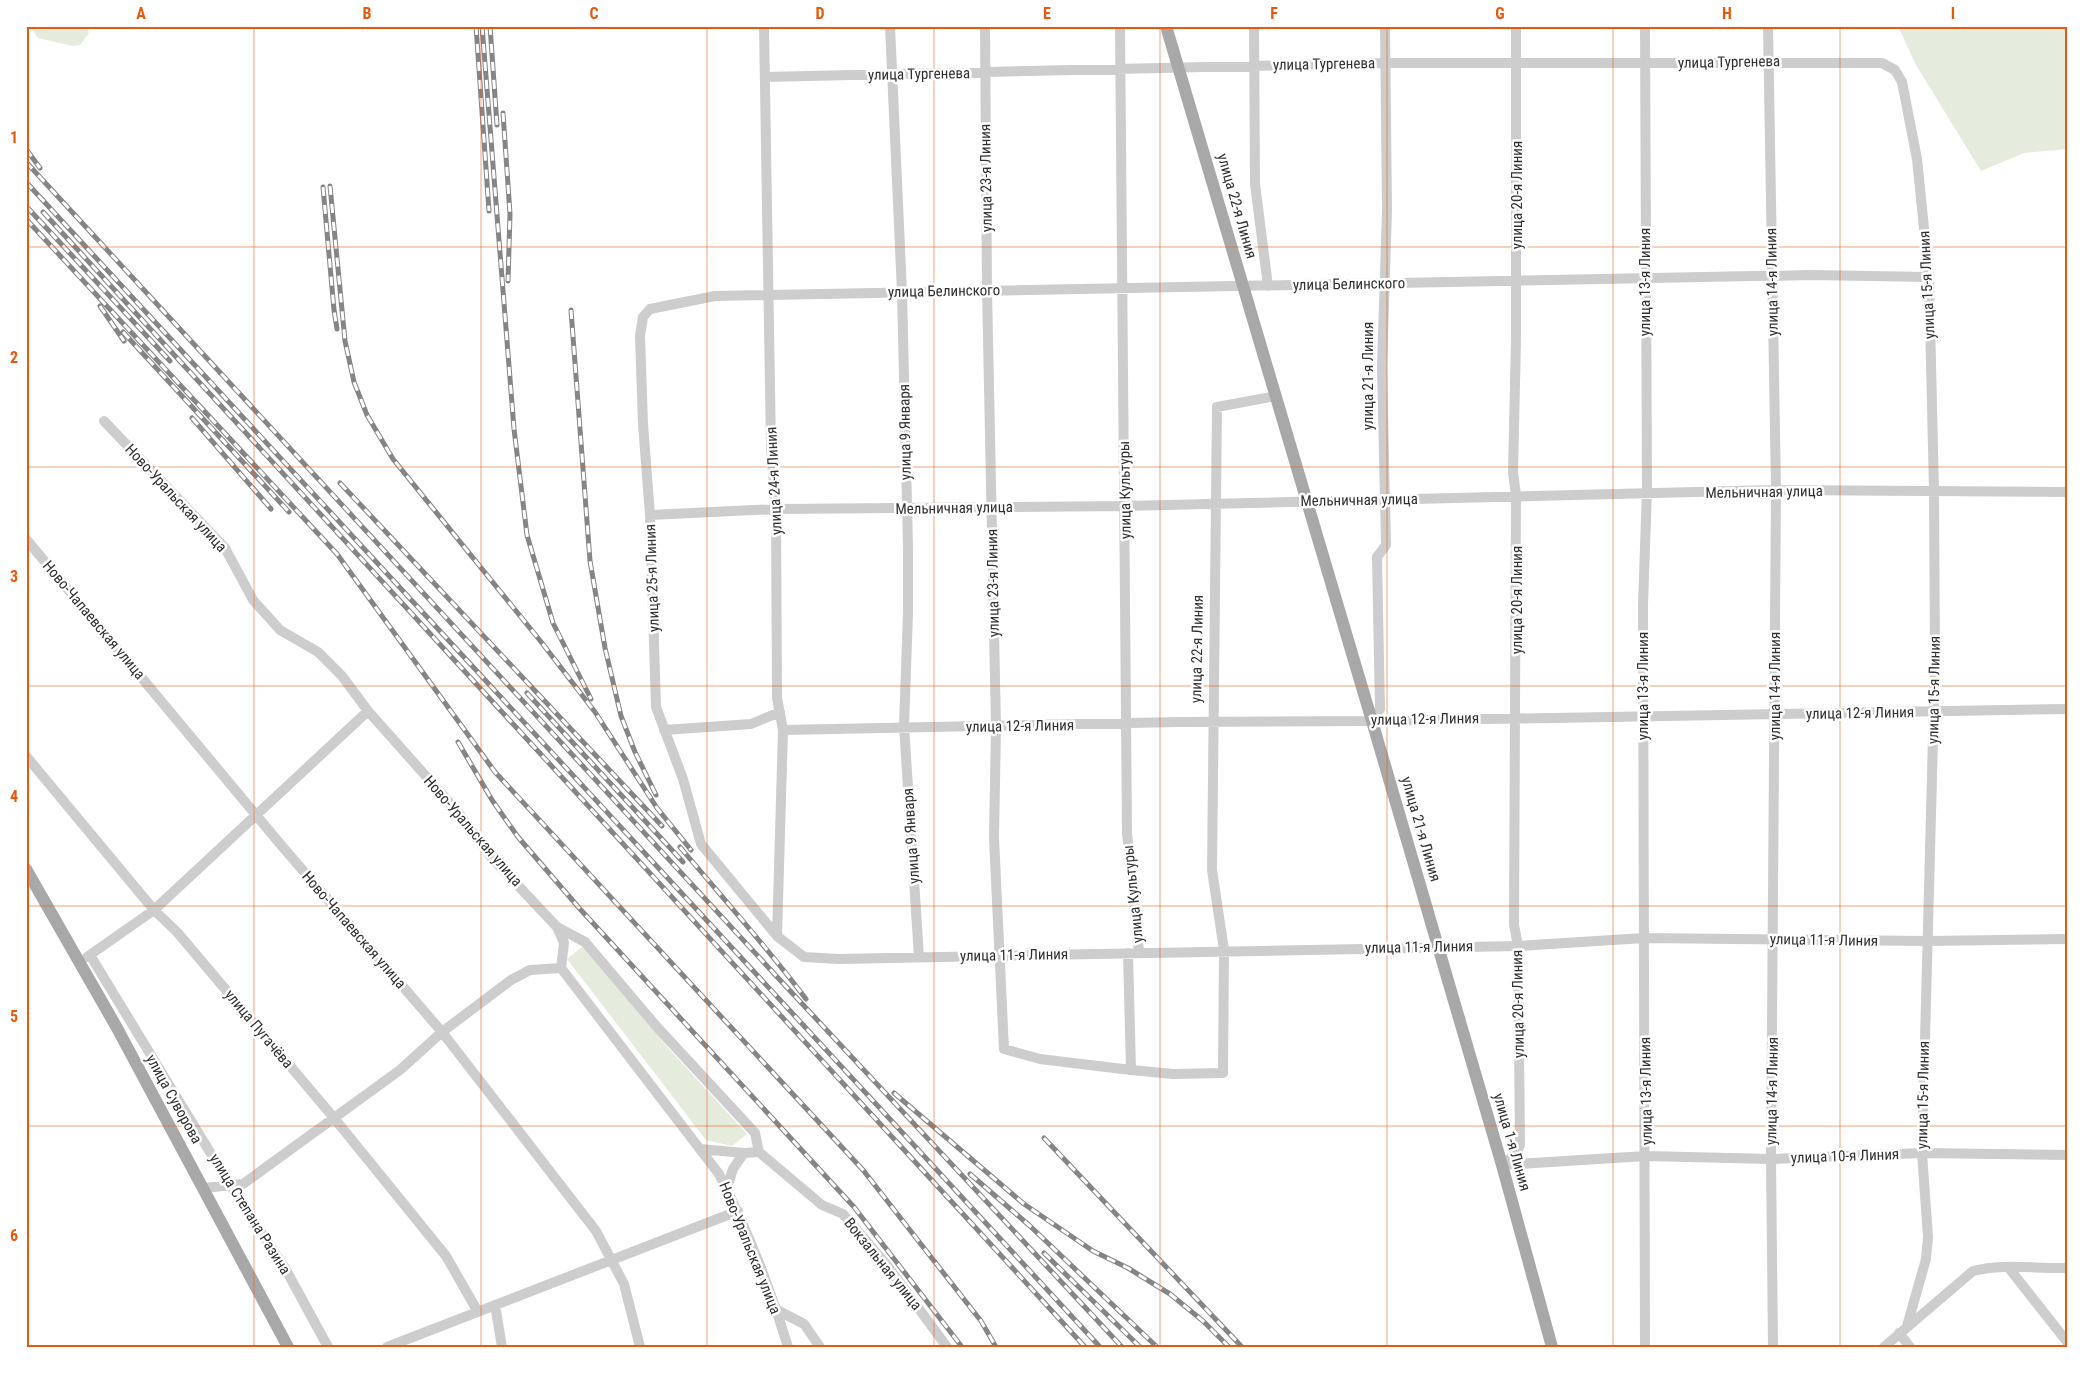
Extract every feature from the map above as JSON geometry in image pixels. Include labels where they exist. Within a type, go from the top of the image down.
[{"type":"main road","name":"улица 22-я Линия","points":[[1166,26],[1307,500]]},
{"type":"main road","name":"улица 21-я Линия","points":[[1307,500],[1438,947]]},
{"type":"main road","name":"улица Суворова","points":[[26,869],[85,959],[288,1347]]},
{"type":"main road","name":"улица 1-я Линия","points":[[1438,947],[1502,1165],[1552,1347]]},
{"type":"street","name":"улица 24-я Линия","points":[[764,26],[771,446],[776,509],[777,698],[783,730],[778,936]]},
{"type":"street","name":"улица 9 Января","points":[[890,26],[902,292],[907,509],[908,613],[904,726],[919,957]]},
{"type":"street","name":"улица 23-я Линия","points":[[985,26],[987,289],[996,727],[994,838],[1004,1049],[1040,1059],[1131,1070]]},
{"type":"street","name":"улица Культуры","points":[[1120,26],[1127,833],[1139,952]]},
{"type":"street","name":"улица 22-я Линия","points":[[1254,26],[1256,184],[1268,286]]},
{"type":"street","name":"улица 21-я Линия","points":[[1372,721],[1380,709],[1377,557],[1386,545],[1382,367],[1387,210],[1385,26]]},
{"type":"street","name":"улица 20-я Линия","points":[[1502,1165],[1516,1154],[1520,1145],[1518,946],[1514,925],[1517,718],[1516,495],[1513,473],[1516,280],[1516,26]]},
{"type":"street","name":"улица 13-я Линия","points":[[1645,26],[1647,495],[1643,605],[1646,1347]]},
{"type":"street","name":"улица 14-я Линия","points":[[1768,26],[1776,490],[1771,1158],[1773,1347]]},
{"type":"street","name":"улица Тургенева","points":[[765,77],[1385,63],[1882,63]]},
{"type":"street","name":"улица 15-я Линия","points":[[1882,63],[1895,70],[1902,82],[1917,159],[1929,277],[1934,492],[1935,663],[1922,1153],[1928,1236],[1926,1259],[1903,1330]]},
{"type":"street","name":"улица Белинского","points":[[769,295],[987,289],[1268,286],[1772,276],[1929,277]]},
{"type":"street","name":"улица 25-я Линия","points":[[769,295],[706,298],[657,307],[650,310],[643,318],[640,336],[650,515],[656,707],[683,779],[701,844],[778,936]]},
{"type":"street","name":"улица 22-я Линия","points":[[1131,1070],[1173,1074],[1223,1073],[1224,950],[1212,870],[1216,407],[1276,396]]},
{"type":"street","name":"Ново-Уральская улица","points":[[104,421],[225,548],[253,600],[280,630],[318,652],[342,676],[368,711],[457,811],[491,857],[557,927],[564,943],[561,968],[719,1174],[738,1211],[777,1310],[788,1347]]},
{"type":"street","name":"Мельничная улица","points":[[650,515],[776,509],[1125,506],[1516,495],[1647,495],[1776,490],[2068,492]]},
{"type":"street","name":"Ново-Чапаевская улица","points":[[26,539],[255,815],[442,1032],[596,1231],[624,1284],[640,1347]]},
{"type":"street","name":"улица 12-я Линия","points":[[783,730],[904,726],[996,727],[1127,723],[1372,721],[2068,709]]},
{"type":"street","points":[[85,959],[154,910],[368,711]]},
{"type":"street","points":[[664,730],[751,724],[780,712]]},
{"type":"street","name":"улица Пугачёва","points":[[26,756],[154,910],[177,932],[334,1118],[446,1256],[478,1312]]},
{"type":"street","points":[[557,927],[585,942],[656,1027],[755,1133],[759,1152],[744,1153],[700,1149]]},
{"type":"street","name":"улица 11-я Линия","points":[[778,936],[804,956],[839,959],[1224,950],[1518,946],[1644,938],[1927,941],[2068,939]]},
{"type":"street","points":[[1128,953],[1131,1070]]},
{"type":"street","name":"улица Степана Разина","points":[[85,959],[285,1268],[314,1325],[328,1347]]},
{"type":"street","points":[[204,1188],[243,1184],[400,1070],[442,1032],[518,976],[530,970],[561,968]]},
{"type":"street","name":"Вокзальная улица","points":[[759,1152],[822,1205],[843,1214],[886,1264],[947,1347]]},
{"type":"street","points":[[726,1188],[733,1169],[744,1153]]},
{"type":"street","name":"улица 10-я Линия","points":[[1502,1165],[1646,1156],[1771,1158],[1922,1153],[2068,1155]]},
{"type":"street","points":[[387,1347],[738,1211]]},
{"type":"street","points":[[1884,1347],[1973,1272],[1990,1267],[2068,1268]]},
{"type":"street","points":[[2008,1268],[2068,1343]]},
{"type":"street","points":[[495,1305],[502,1347]]},
{"type":"street","points":[[777,1310],[804,1324],[820,1347]]},
{"type":"street","points":[[1903,1330],[1910,1347]]},
{"type":"shaded area","points":[[30,26],[87,26],[89,33],[80,45],[73,46],[38,38]]},
{"type":"shaded area","points":[[1898,26],[2068,26],[2068,149],[2024,153],[1981,171],[1916,65]]},
{"type":"shaded area","points":[[583,946],[670,1050],[747,1134],[732,1146],[706,1140],[567,959]]},
{"type":"railway","points":[[476,26],[489,211]]},
{"type":"railway","points":[[482,26],[514,429],[527,535],[553,623],[591,699]]},
{"type":"railway","points":[[490,26],[497,125]]},
{"type":"railway","points":[[503,113],[510,214],[508,281]]},
{"type":"railway","points":[[26,149],[40,168]]},
{"type":"railway","points":[[26,162],[780,980],[1122,1347]]},
{"type":"railway","points":[[26,182],[1100,1347]]},
{"type":"railway","points":[[330,186],[345,341],[354,382],[367,415],[393,459],[542,643],[595,712],[657,808],[691,850]]},
{"type":"railway","points":[[323,187],[337,329]]},
{"type":"railway","points":[[26,206],[170,361]]},
{"type":"railway","points":[[43,212],[1085,1347]]},
{"type":"railway","points":[[26,219],[337,554],[495,772],[863,1170],[981,1321],[996,1347]]},
{"type":"railway","points":[[100,306],[124,341]]},
{"type":"railway","points":[[571,310],[590,561],[605,648],[621,716],[635,752],[656,795]]},
{"type":"railway","points":[[123,332],[289,512]]},
{"type":"railway","points":[[192,418],[271,509]]},
{"type":"railway","points":[[340,483],[662,826]]},
{"type":"railway","points":[[527,693],[683,862]]},
{"type":"railway","points":[[458,742],[492,800],[518,837],[580,909],[854,1207],[962,1347]]},
{"type":"railway","points":[[680,847],[760,941],[806,999]]},
{"type":"railway","points":[[894,1093],[1024,1204],[1093,1251],[1128,1268],[1170,1294],[1203,1321],[1229,1347]]},
{"type":"railway","points":[[1044,1138],[1242,1347]]},
{"type":"railway","points":[[970,1174],[1030,1226],[1157,1347]]},
{"type":"railway","points":[[1044,1253],[1140,1347]]}]
